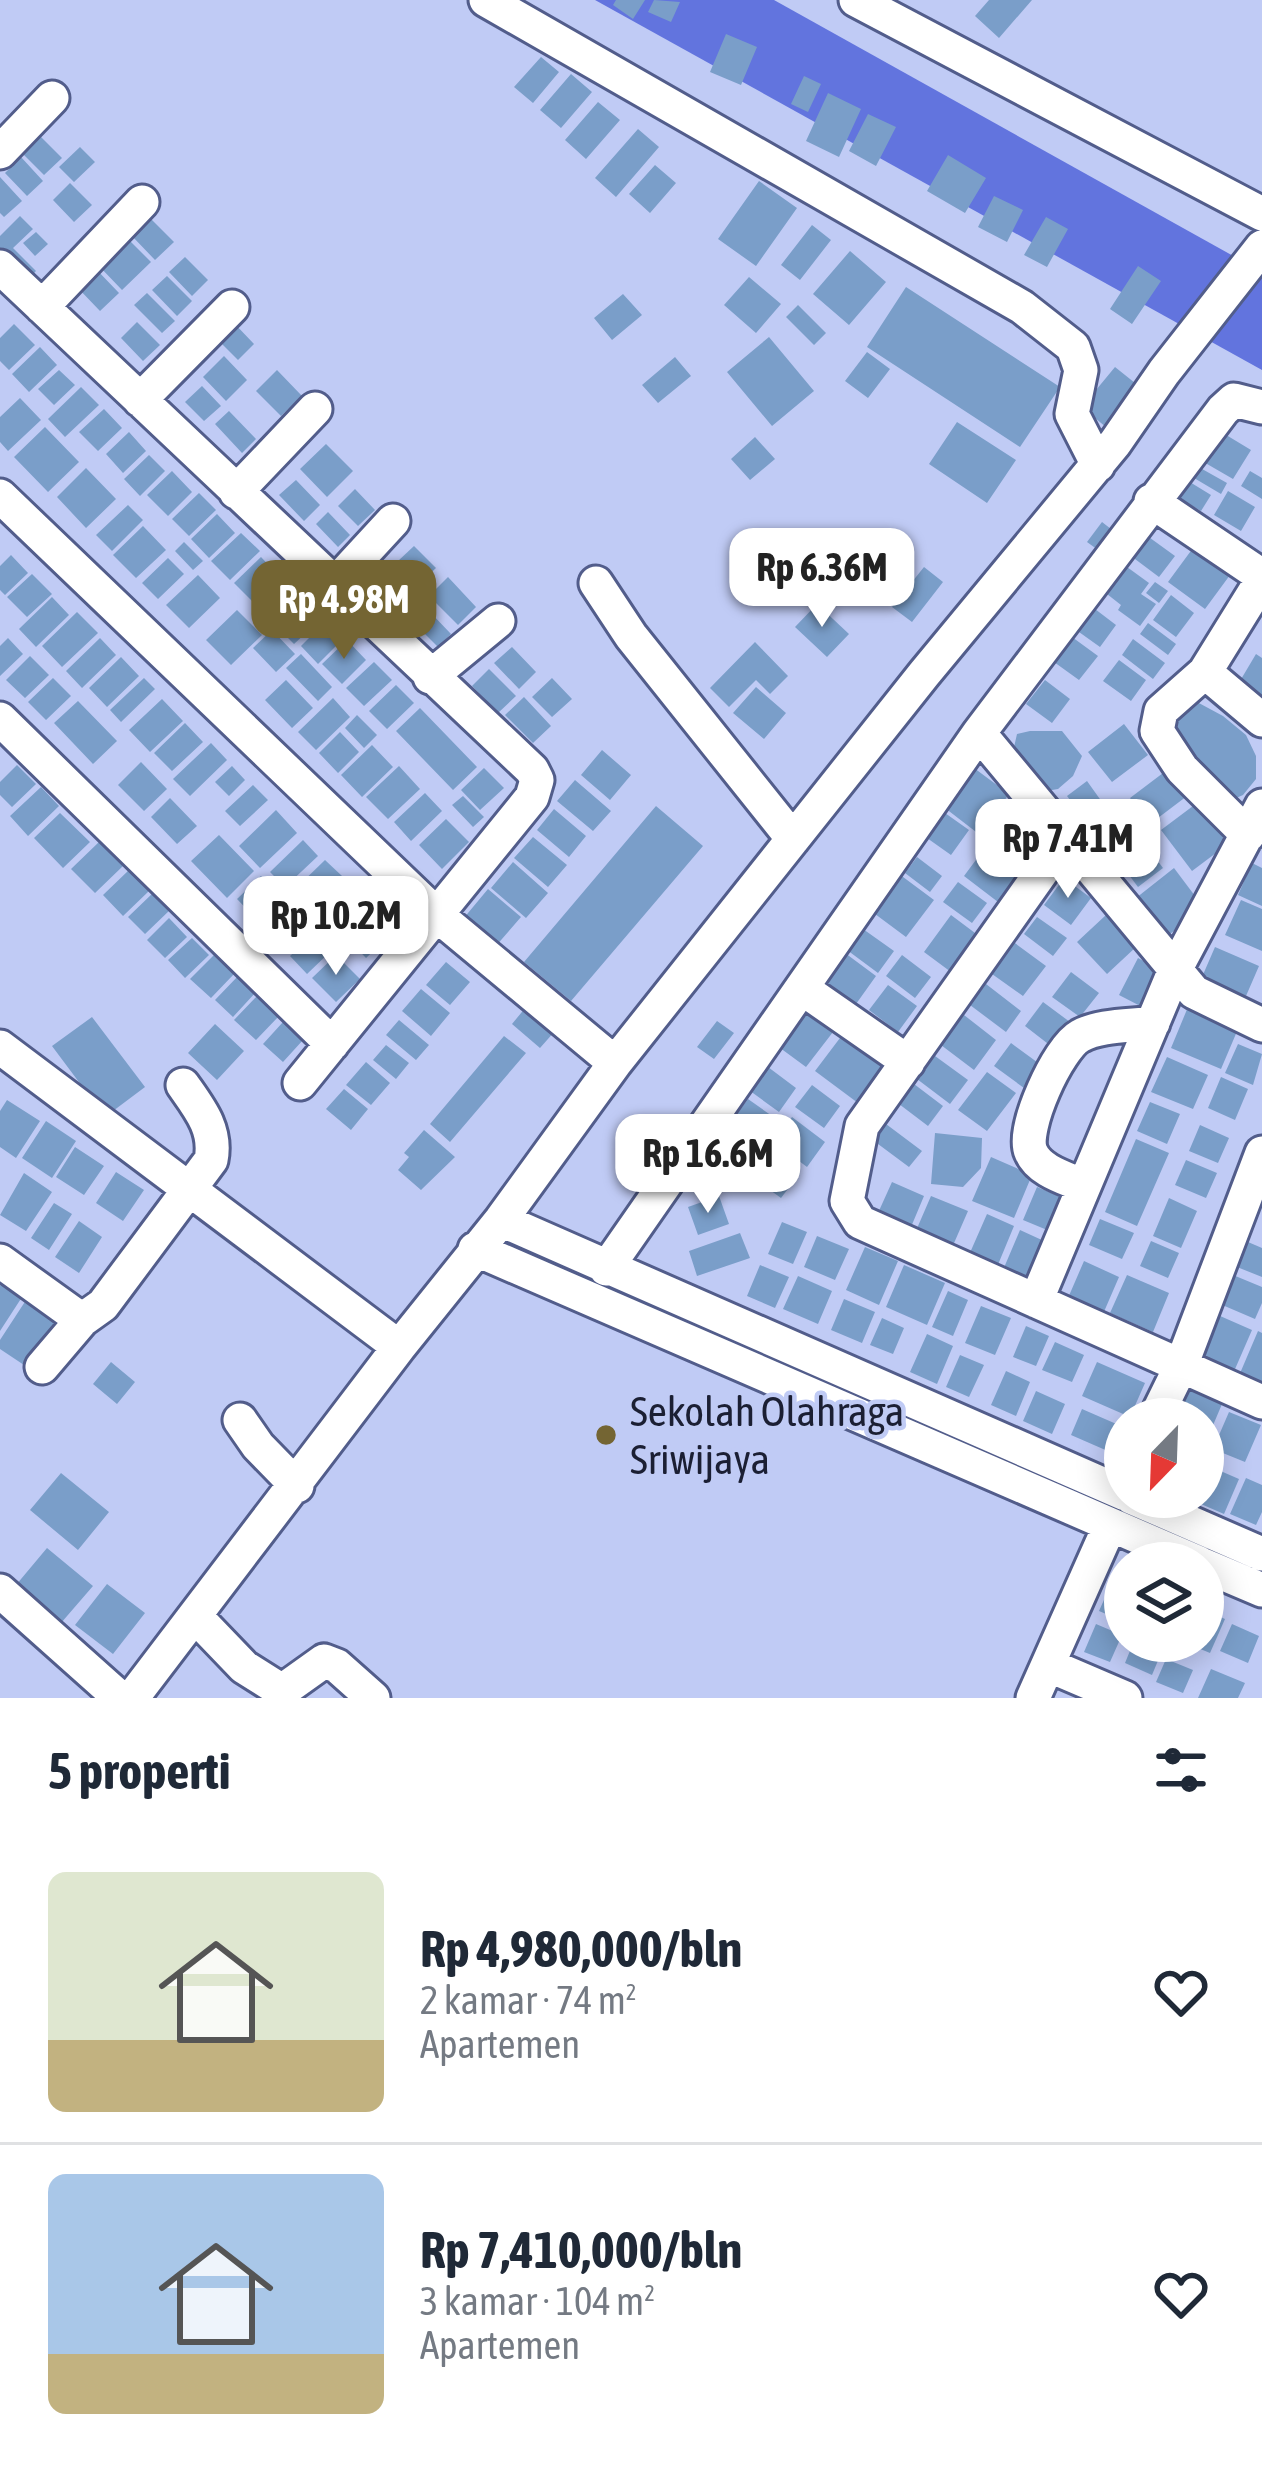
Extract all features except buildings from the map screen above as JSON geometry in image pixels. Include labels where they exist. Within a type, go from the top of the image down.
[{"type":"street","points":[[486,0],[1022,307],[1073,347],[1082,370],[1072,414],[1098,465]]},
{"type":"street","points":[[856,0],[1262,214]]},
{"type":"street","points":[[0,152],[52,98]]},
{"type":"street","points":[[42,307],[142,202]]},
{"type":"street","points":[[132,1698],[500,1220],[614,1063],[1098,465],[1258,252]]},
{"type":"street","points":[[0,267],[532,770],[537,780],[532,796],[300,1083]]},
{"type":"street","points":[[140,400],[232,308]]},
{"type":"street","points":[[607,1269],[979,733],[1151,501],[1234,400],[1262,407]]},
{"type":"street","points":[[236,492],[315,409]]},
{"type":"street","points":[[0,496],[438,916],[614,1063]]},
{"type":"street","points":[[1036,1301],[1174,972],[1255,820],[1182,769],[1157,731],[1162,711],[1205,672],[1262,578],[1151,501]]},
{"type":"street","points":[[334,586],[393,521]]},
{"type":"street","points":[[596,584],[631,636],[794,838]]},
{"type":"street","points":[[430,677],[498,621]]},
{"type":"street","points":[[1205,672],[1262,720]]},
{"type":"street","points":[[0,718],[332,1044]]},
{"type":"street","points":[[979,733],[1174,972],[1205,999],[1262,1025]]},
{"type":"street","points":[[1067,836],[862,1126],[847,1202],[860,1222],[1262,1402]]},
{"type":"street","points":[[803,989],[908,1062]]},
{"type":"street","points":[[1084,1186],[1042,1167],[1030,1152],[1028,1136],[1058,1057],[1084,1033],[1153,1023]]},
{"type":"street","points":[[0,1047],[399,1347]]},
{"type":"street","points":[[42,1367],[82,1320],[103,1305],[211,1160],[209,1125],[183,1085]]},
{"type":"street","points":[[1165,1398],[1262,1154]]},
{"type":"street","points":[[500,1220],[1104,1490]]},
{"type":"street","points":[[475,1250],[1104,1491]]},
{"type":"street","points":[[0,1261],[82,1320]]},
{"type":"street","points":[[240,1420],[297,1486]]},
{"type":"street","points":[[1033,1698],[1113,1518]]},
{"type":"street","points":[[1146,1518],[1175,1542]]},
{"type":"street","points":[[1172,1518],[1262,1554]]},
{"type":"street","points":[[1224,1574],[1262,1590]]},
{"type":"street","points":[[0,1591],[120,1698]]},
{"type":"street","points":[[196,1617],[244,1667],[280,1694],[324,1660],[373,1698]]},
{"type":"street","points":[[1048,1664],[1125,1698]]},
{"type":"water","points":[[595,0],[774,0],[1262,272],[1262,370]]},
{"type":"place","name":"Sekolah Olahraga Sriwijaya","points":[[606,1435]]}]
